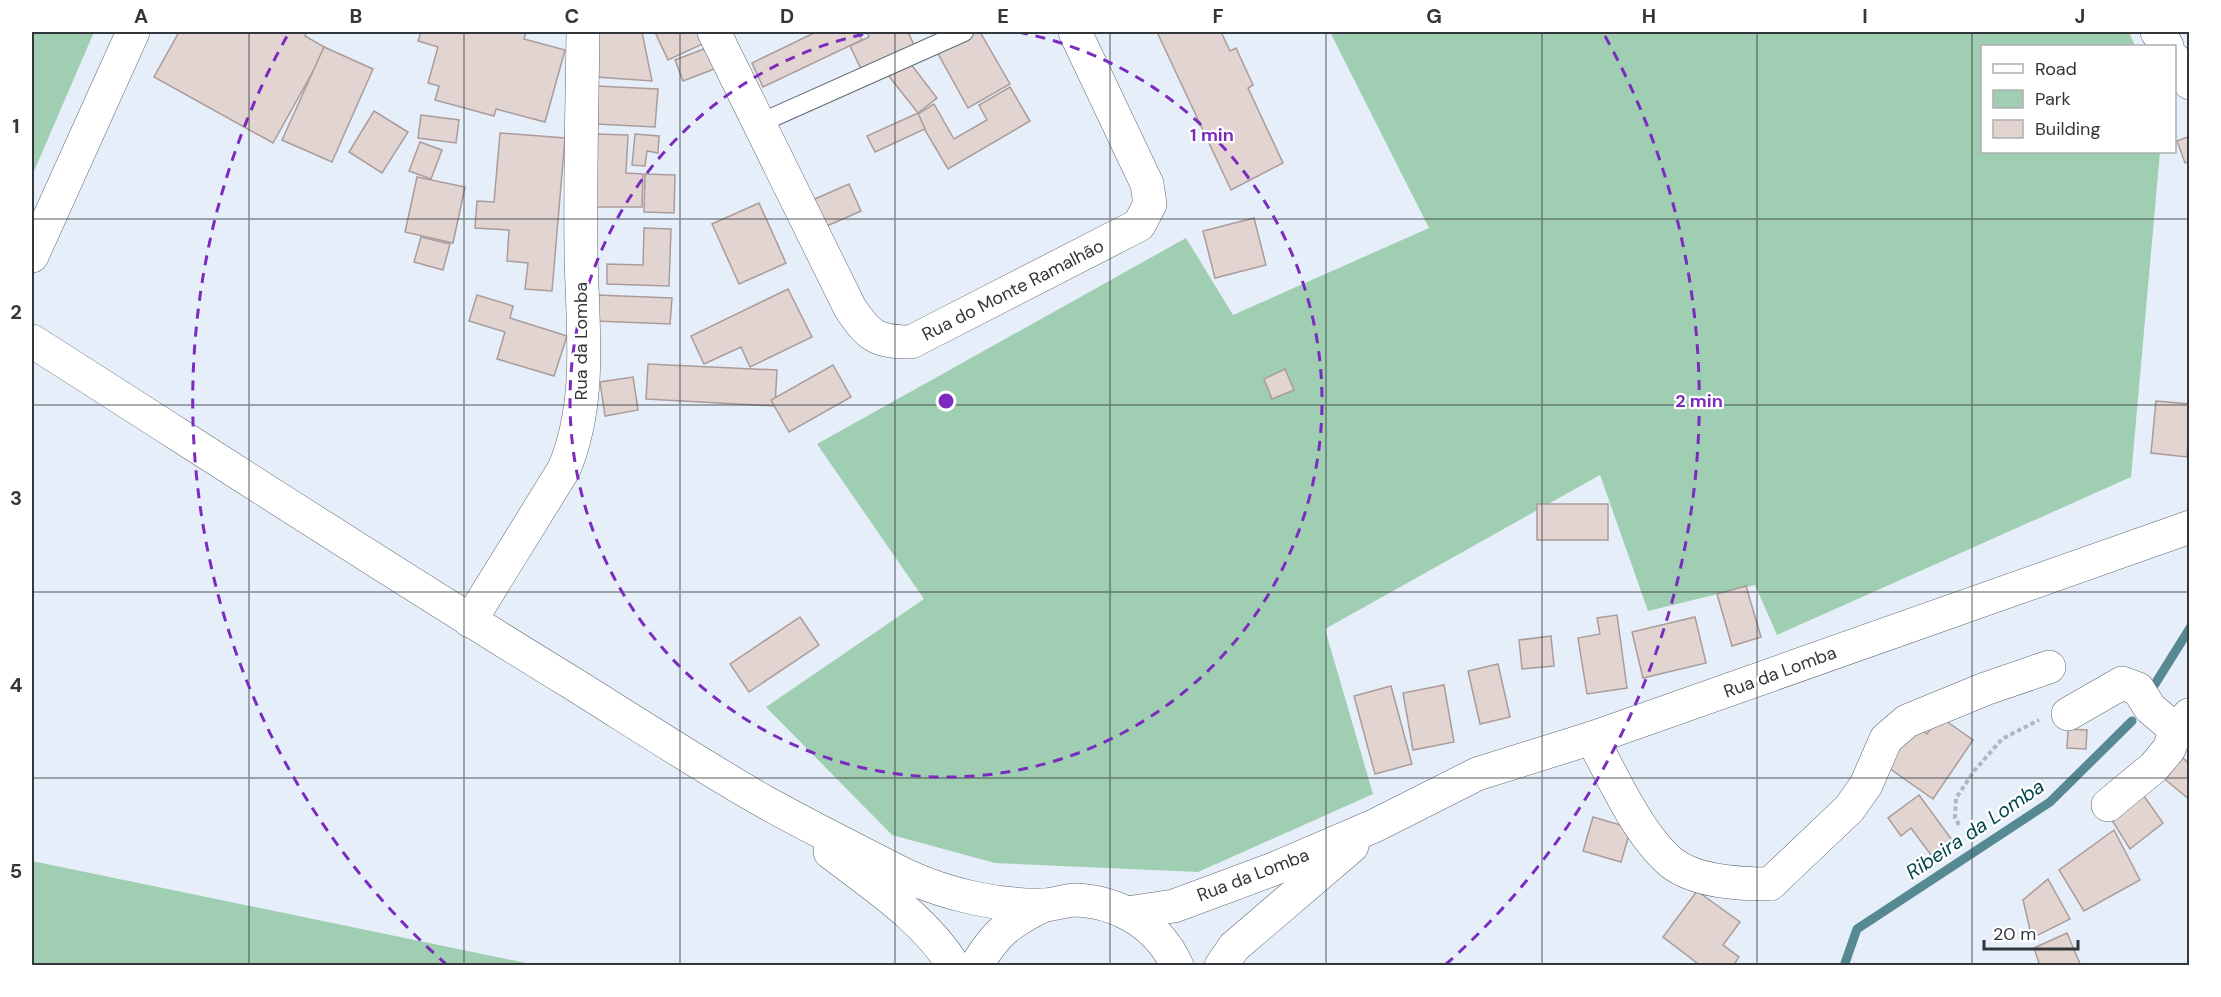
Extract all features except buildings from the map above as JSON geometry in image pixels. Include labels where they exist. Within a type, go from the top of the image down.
[{"type":"main road","points":[[32,256],[133,32]]},
{"type":"main road","name":"Rua da Lomba","points":[[470,621],[560,476],[574,446],[579,422],[584,359],[580,250],[583,32]]},
{"type":"main road","name":"Rua do Monte Ramalhão","points":[[714,32],[850,308],[866,331],[889,342],[911,342],[1139,225],[1150,204],[1147,184],[1076,32]]},
{"type":"main road","points":[[2157,32],[2166,45]]},
{"type":"main road","points":[[2176,61],[2190,83]]},
{"type":"main road","points":[[32,340],[470,621],[765,801],[910,877],[947,891],[995,901],[1044,905],[1072,900],[1101,903],[1127,913],[1152,930],[1171,953],[1176,966]]},
{"type":"main road","name":"Rua da Lomba","points":[[1127,913],[1174,906],[1270,870],[1374,826],[1477,774],[1592,738],[2190,526]]},
{"type":"main road","points":[[1592,738],[1654,846],[1673,864],[1722,882],[1770,884],[1849,809],[1866,785],[1886,739],[1907,721],[1985,688],[2049,667]]},
{"type":"main road","points":[[2068,714],[2122,684],[2138,689],[2150,708],[2183,722],[2169,749],[2154,767],[2108,805]]},
{"type":"main road","points":[[765,801],[905,911],[928,932],[954,966]]},
{"type":"main road","name":"Rua da Lomba","points":[[1221,966],[1234,947],[1374,826]]},
{"type":"main road","points":[[976,966],[990,942],[1015,919],[1044,905]]},
{"type":"lane","points":[[760,123],[964,32]]},
{"type":"path","points":[[1959,825],[1955,817],[1956,798],[1995,745],[2045,716],[2068,714]]},
{"type":"green space","points":[[32,32],[94,32],[32,176]]},
{"type":"green space","points":[[1330,32],[2129,32],[2135,45],[1981,45],[1981,153],[2160,153],[2131,477],[1777,635],[1755,585],[1648,611],[1600,475],[1325,629],[1373,794],[1198,872],[995,863],[892,835],[766,707],[924,599],[817,444],[1186,238],[1233,315],[1429,228]]},
{"type":"green space","points":[[32,861],[536,965],[32,965]]},
{"type":"waterway","name":"Ribeira da Lomba","points":[[2155,684],[2190,628]]},
{"type":"waterway","name":"Ribeira da Lomba","points":[[1844,966],[1857,929],[2050,802],[2132,721]]}]
